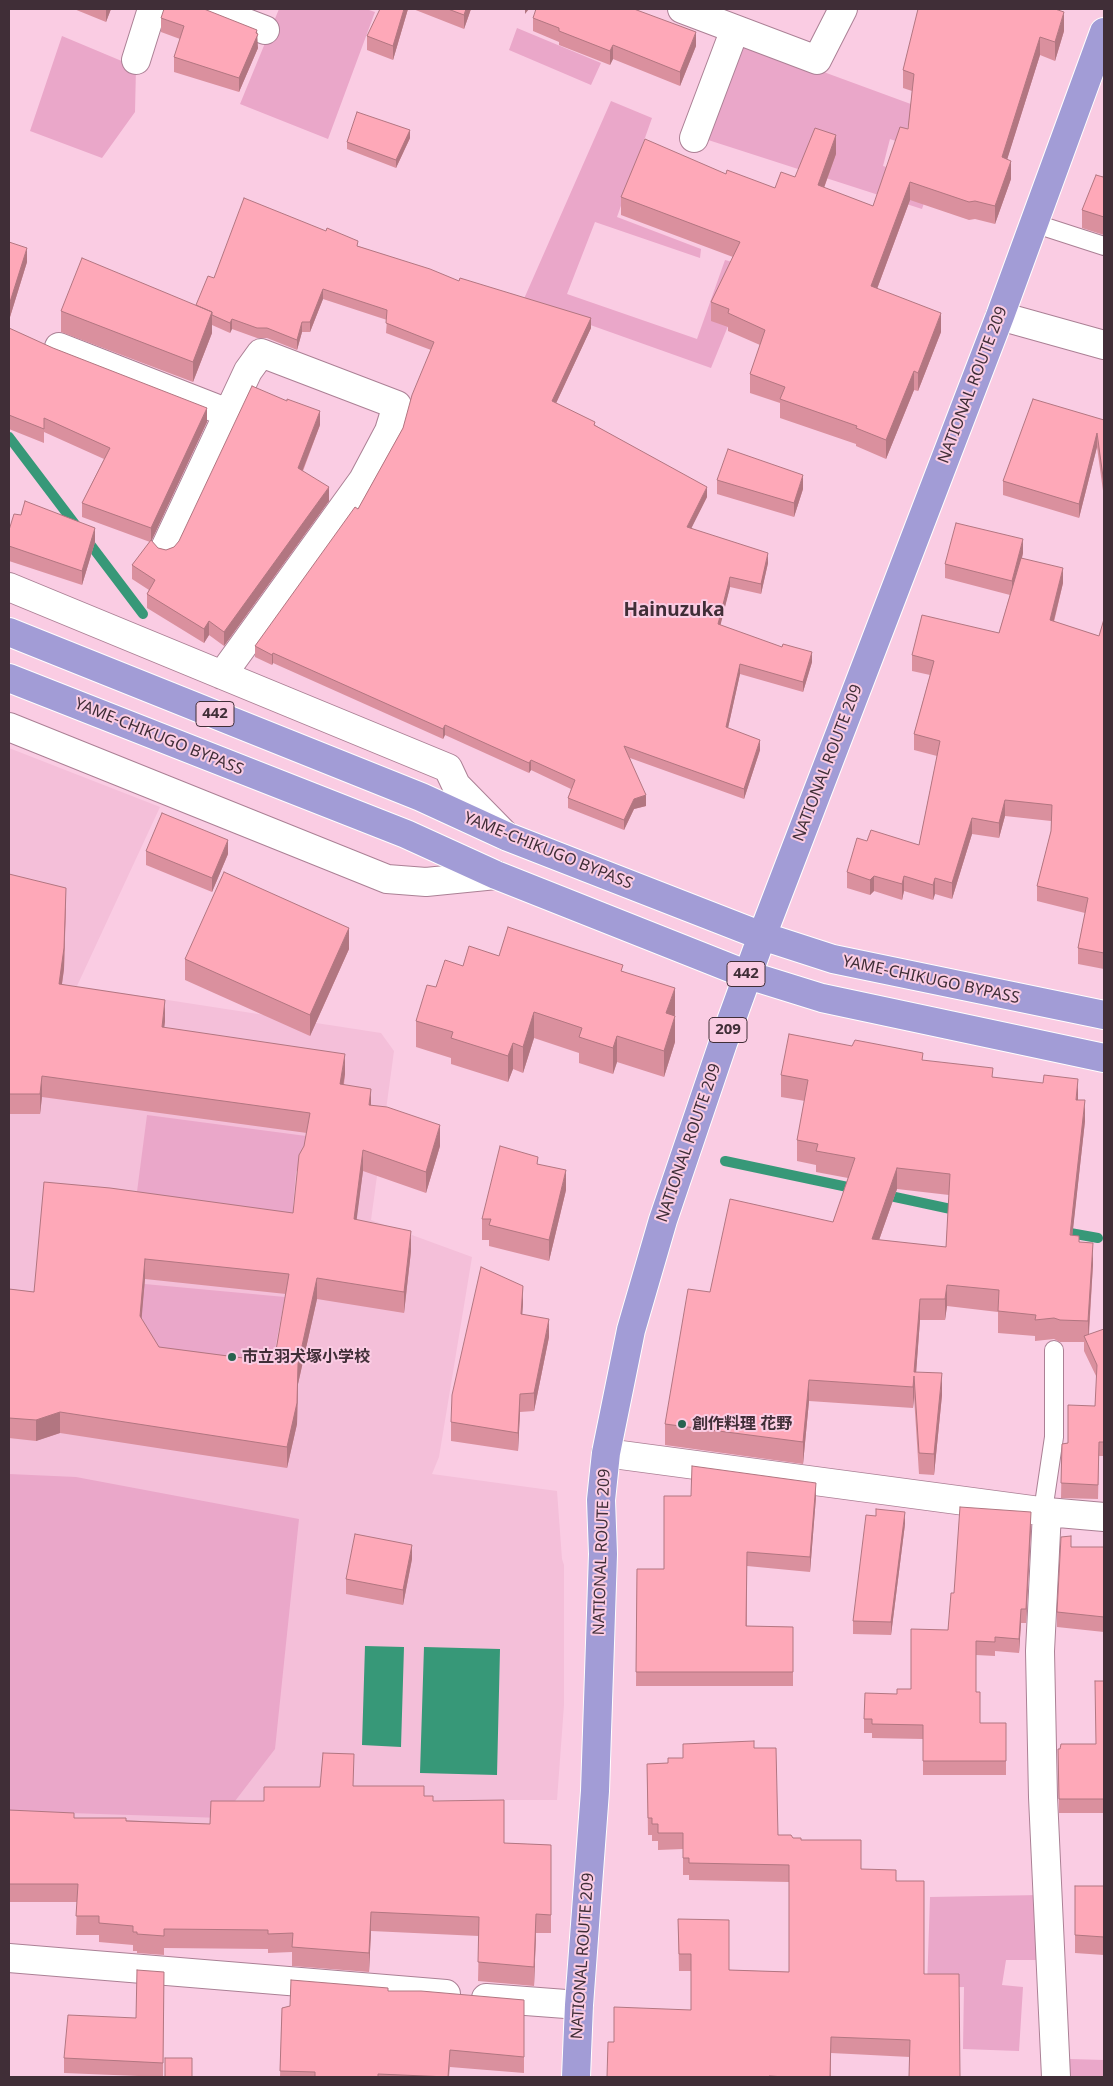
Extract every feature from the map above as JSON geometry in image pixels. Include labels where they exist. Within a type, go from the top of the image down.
[{"type":"highway","name":"NATIONAL ROUTE 209","points":[[576,2077],[579,2006],[595,1791],[603,1554],[601,1500],[606,1454],[631,1330],[663,1220],[762,936],[1000,316],[1104,32]]},
{"type":"highway","name":"YAME-CHIKUGO BYPASS","points":[[9,632],[421,797],[508,837],[762,936],[833,959],[1104,1015]]},
{"type":"highway","name":"YAME-CHIKUGO BYPASS","points":[[9,678],[406,834],[496,875],[748,975],[822,998],[1104,1058]]},
{"type":"street","points":[[136,60],[152,9]]},
{"type":"street","points":[[210,9],[265,30]]},
{"type":"street","points":[[682,9],[817,60],[843,9]]},
{"type":"street","points":[[694,138],[735,29]]},
{"type":"street","points":[[1000,316],[1104,345]]},
{"type":"street","points":[[59,347],[228,413]]},
{"type":"street","points":[[165,548],[248,370],[261,353],[397,405],[389,431],[363,480],[222,675]]},
{"type":"street","points":[[9,586],[448,768],[456,785],[508,837]]},
{"type":"street","points":[[9,727],[387,879],[426,882],[496,875]]},
{"type":"street","points":[[606,1454],[1045,1511],[1104,1516]]},
{"type":"street","points":[[1045,1511],[1040,1651],[1043,1797],[1056,2077]]},
{"type":"street","points":[[9,1958],[579,2006]]},
{"type":"lane","points":[[1033,222],[1104,246]]},
{"type":"lane","points":[[1045,1511],[1054,1437],[1054,1350]]},
{"type":"shaded area","points":[[279,9],[366,9],[375,12],[328,139],[240,104]]},
{"type":"shaded area","points":[[517,28],[601,63],[591,85],[509,50]]},
{"type":"shaded area","points":[[62,36],[136,67],[135,112],[102,158],[30,131]]},
{"type":"shaded area","points":[[742,42],[938,114],[908,125],[904,144],[890,139],[883,166],[932,179],[922,209],[702,138]]},
{"type":"shaded area","points":[[611,101],[652,118],[617,217],[701,249],[700,258],[595,222],[567,294],[697,339],[725,260],[752,267],[711,368],[523,301]]},
{"type":"shaded area","name":"市立羽犬塚小学校","points":[[9,748],[160,807],[77,986],[381,1033],[394,1051],[371,1220],[472,1257],[439,1457],[432,1474],[557,1491],[564,1565],[564,1705],[557,1800],[267,1800],[259,1841],[9,1823]]},
{"type":"shaded area","points":[[147,1115],[306,1136],[301,1164],[296,1172],[293,1206],[297,1213],[294,1231],[135,1207]]},
{"type":"shaded area","points":[[123,1282],[285,1297],[269,1380],[138,1362]]},
{"type":"shaded area","points":[[9,1474],[76,1477],[299,1519],[275,1749],[222,1818],[9,1811]]},
{"type":"shaded area","points":[[365,1646],[404,1647],[401,1747],[362,1745]]},
{"type":"shaded area","points":[[424,1647],[500,1649],[497,1775],[420,1773]]},
{"type":"shaded area","points":[[1040,1895],[1046,1960],[1006,1960],[1002,1985],[1023,1987],[1019,2051],[963,2049],[964,1987],[927,1988],[930,1897]]},
{"type":"shaded area","points":[[1069,2059],[1104,2060],[1104,2077],[1070,2077]]},
{"type":"building","points":[[164,9],[204,9],[257,30],[256,33],[258,34],[239,78],[174,57],[184,26],[161,18]]},
{"type":"building","points":[[380,9],[404,9],[393,46],[367,36]]},
{"type":"building","points":[[448,9],[466,9],[464,15]]},
{"type":"building","points":[[536,9],[634,9],[696,32],[680,72],[613,45],[610,51],[559,31],[559,28],[533,18]]},
{"type":"building","points":[[918,9],[1055,9],[1064,12],[1055,42],[1040,37],[1002,157],[1011,161],[995,206],[975,201],[969,202],[910,182],[871,286],[941,313],[918,373],[914,371],[886,440],[856,428],[857,426],[780,399],[785,387],[750,374],[765,330],[728,313],[729,309],[711,302],[740,242],[621,197],[645,139],[726,174],[727,170],[775,188],[781,172],[795,177],[815,128],[836,135],[818,185],[873,206],[900,127],[908,129],[914,74],[903,70]]},
{"type":"building","points":[[357,112],[410,130],[396,160],[347,142]]},
{"type":"building","points":[[1096,175],[1103,177],[1104,175],[1104,217],[1082,210]]},
{"type":"building","points":[[244,198],[326,231],[327,228],[358,241],[357,246],[430,269],[459,281],[460,278],[591,318],[552,401],[595,422],[594,425],[707,487],[687,527],[768,553],[761,584],[730,577],[718,624],[782,647],[783,644],[812,652],[803,682],[740,664],[726,727],[760,740],[744,789],[624,746],[646,795],[634,799],[624,820],[568,798],[575,780],[531,760],[529,763],[445,725],[443,729],[255,646],[355,507],[358,509],[403,428],[412,395],[434,342],[386,323],[387,310],[323,289],[310,322],[302,322],[297,340],[267,328],[257,328],[232,319],[230,323],[196,305],[208,276],[214,278]]},
{"type":"building","points":[[9,242],[27,248],[10,302],[9,302]]},
{"type":"building","points":[[82,258],[212,312],[193,362],[61,311]]},
{"type":"building","points":[[9,328],[53,348],[207,408],[151,528],[82,503],[110,448],[44,418],[44,429],[9,415]]},
{"type":"building","points":[[252,386],[287,401],[287,399],[320,411],[298,468],[329,487],[224,632],[209,621],[204,629],[147,594],[155,580],[132,565],[151,540],[158,548],[166,550],[174,547],[179,541]]},
{"type":"building","points":[[1033,399],[1104,420],[1104,484],[1097,433],[1079,504],[1003,481]]},
{"type":"building","points":[[728,449],[803,475],[794,503],[717,480]]},
{"type":"building","points":[[25,501],[95,528],[82,571],[9,546],[9,530],[14,514],[21,515]]},
{"type":"building","points":[[956,523],[1023,539],[1012,581],[945,564]]},
{"type":"building","points":[[1021,558],[1063,568],[1050,620],[1099,636],[1104,619],[1104,953],[1078,948],[1088,898],[1037,886],[1051,831],[1052,805],[1005,800],[999,823],[972,818],[952,883],[935,878],[933,885],[904,876],[902,884],[874,876],[870,880],[847,872],[857,838],[867,841],[871,830],[919,845],[940,741],[914,734],[934,661],[912,655],[922,615],[999,633]]},
{"type":"building","points":[[162,813],[228,840],[212,878],[146,851]]},
{"type":"building","points":[[224,872],[349,928],[310,1015],[185,959]]},
{"type":"building","points":[[9,874],[66,888],[64,948],[59,984],[165,1000],[162,1027],[345,1054],[340,1084],[371,1089],[369,1105],[387,1107],[440,1125],[426,1172],[363,1150],[354,1219],[411,1231],[404,1292],[317,1278],[298,1364],[297,1403],[287,1447],[60,1412],[36,1420],[9,1418],[9,1289],[34,1292],[44,1182],[110,1188],[293,1213],[299,1155],[304,1146],[310,1113],[42,1076],[40,1094],[9,1094]],"holes":[[[145,1259],[289,1274],[274,1362],[159,1347],[140,1316]]]},
{"type":"building","points":[[508,927],[623,965],[621,971],[675,988],[666,1013],[675,1016],[664,1051],[617,1036],[613,1048],[579,1037],[582,1028],[534,1012],[523,1047],[513,1043],[508,1056],[451,1038],[453,1032],[416,1021],[427,985],[436,987],[445,960],[463,966],[469,946],[499,956]]},
{"type":"building","points":[[789,1034],[852,1046],[855,1040],[923,1053],[922,1060],[993,1068],[992,1077],[1043,1083],[1044,1075],[1078,1079],[1076,1100],[1085,1100],[1070,1235],[1079,1236],[1079,1242],[1093,1243],[1088,1321],[1054,1318],[1035,1320],[1036,1315],[998,1311],[999,1290],[947,1285],[945,1299],[920,1299],[914,1372],[942,1373],[934,1454],[919,1453],[914,1376],[913,1387],[809,1380],[803,1442],[665,1424],[688,1289],[710,1292],[730,1199],[833,1222],[855,1158],[816,1151],[818,1144],[797,1140],[808,1080],[781,1075]],"holes":[[[897,1168],[950,1174],[946,1247],[872,1239]]]},
{"type":"building","points":[[500,1146],[538,1157],[537,1164],[566,1170],[549,1240],[489,1225],[491,1219],[482,1219]]},
{"type":"building","points":[[481,1267],[523,1286],[521,1314],[549,1319],[534,1393],[520,1394],[518,1433],[451,1422],[452,1395]]},
{"type":"building","points":[[1104,1329],[1104,1442],[1099,1442],[1098,1485],[1061,1483],[1062,1444],[1068,1443],[1068,1405],[1095,1406],[1097,1365],[1084,1336]]},
{"type":"building","points":[[692,1466],[816,1483],[810,1557],[747,1552],[746,1626],[793,1627],[793,1672],[636,1672],[637,1569],[664,1569],[664,1496],[691,1496]]},
{"type":"building","points":[[960,1507],[1031,1512],[1026,1609],[1021,1609],[1019,1639],[995,1637],[995,1642],[976,1641],[976,1692],[980,1692],[980,1723],[1006,1723],[1006,1761],[923,1761],[923,1725],[872,1724],[872,1719],[864,1719],[865,1693],[897,1694],[897,1689],[911,1689],[911,1629],[948,1630],[951,1593],[954,1593]]},
{"type":"building","points":[[876,1509],[905,1512],[891,1622],[853,1621],[866,1515],[876,1516]]},
{"type":"building","points":[[355,1534],[412,1545],[403,1590],[346,1579]]},
{"type":"building","points":[[1071,1536],[1071,1547],[1104,1547],[1104,1617],[1057,1612],[1061,1537]]},
{"type":"building","points":[[1095,1681],[1104,1681],[1104,1799],[1059,1799],[1058,1749],[1060,1749],[1061,1744],[1096,1744]]},
{"type":"building","points":[[754,1741],[754,1748],[776,1748],[778,1835],[791,1835],[793,1838],[801,1838],[801,1840],[861,1840],[861,1869],[896,1870],[896,1881],[924,1881],[924,1974],[959,1974],[960,2077],[909,2077],[910,2040],[831,2037],[830,2077],[607,2077],[608,2042],[614,2042],[614,2007],[691,2010],[691,1954],[679,1954],[678,1919],[729,1920],[729,1970],[789,1972],[789,1865],[689,1863],[689,1858],[683,1858],[683,1833],[658,1833],[658,1824],[652,1824],[652,1818],[648,1818],[647,1764],[668,1763],[668,1758],[683,1758],[683,1744]]},
{"type":"building","points":[[323,1753],[354,1754],[353,1786],[424,1786],[424,1796],[433,1796],[433,1801],[504,1800],[504,1843],[551,1845],[551,1915],[536,1914],[534,1967],[478,1962],[479,1917],[371,1912],[369,1953],[292,1947],[293,1933],[268,1934],[268,1930],[164,1929],[164,1936],[137,1934],[137,1932],[133,1932],[133,1926],[99,1923],[99,1916],[76,1916],[78,1884],[9,1884],[9,1810],[74,1813],[74,1818],[126,1818],[126,1821],[210,1824],[211,1801],[264,1801],[264,1787],[320,1787]]},
{"type":"building","points":[[1075,1886],[1104,1886],[1104,1937],[1075,1935]]},
{"type":"building","points":[[137,1970],[164,1972],[163,2063],[64,2058],[68,2015],[136,2018]]},
{"type":"building","points":[[291,1980],[388,1988],[388,1991],[421,1991],[524,2000],[524,2057],[450,2050],[448,2077],[378,2074],[378,2077],[315,2077],[315,2072],[280,2071],[282,2008],[290,2006]]},
{"type":"building","points":[[165,2058],[192,2058],[192,2077],[165,2077]]},
{"type":"waterway","points":[[9,437],[143,614]]},
{"type":"waterway","points":[[725,1161],[857,1189]]},
{"type":"waterway","points":[[881,1194],[960,1211]]},
{"type":"waterway","points":[[1059,1231],[1098,1238]]},
{"type":"place","name":"市立羽犬塚小学校","points":[[232,1357]]},
{"type":"place","name":"創作料理 花野","points":[[682,1424]]},
{"type":"district","name":"Hainuzuka","points":[[674,611]]}]
